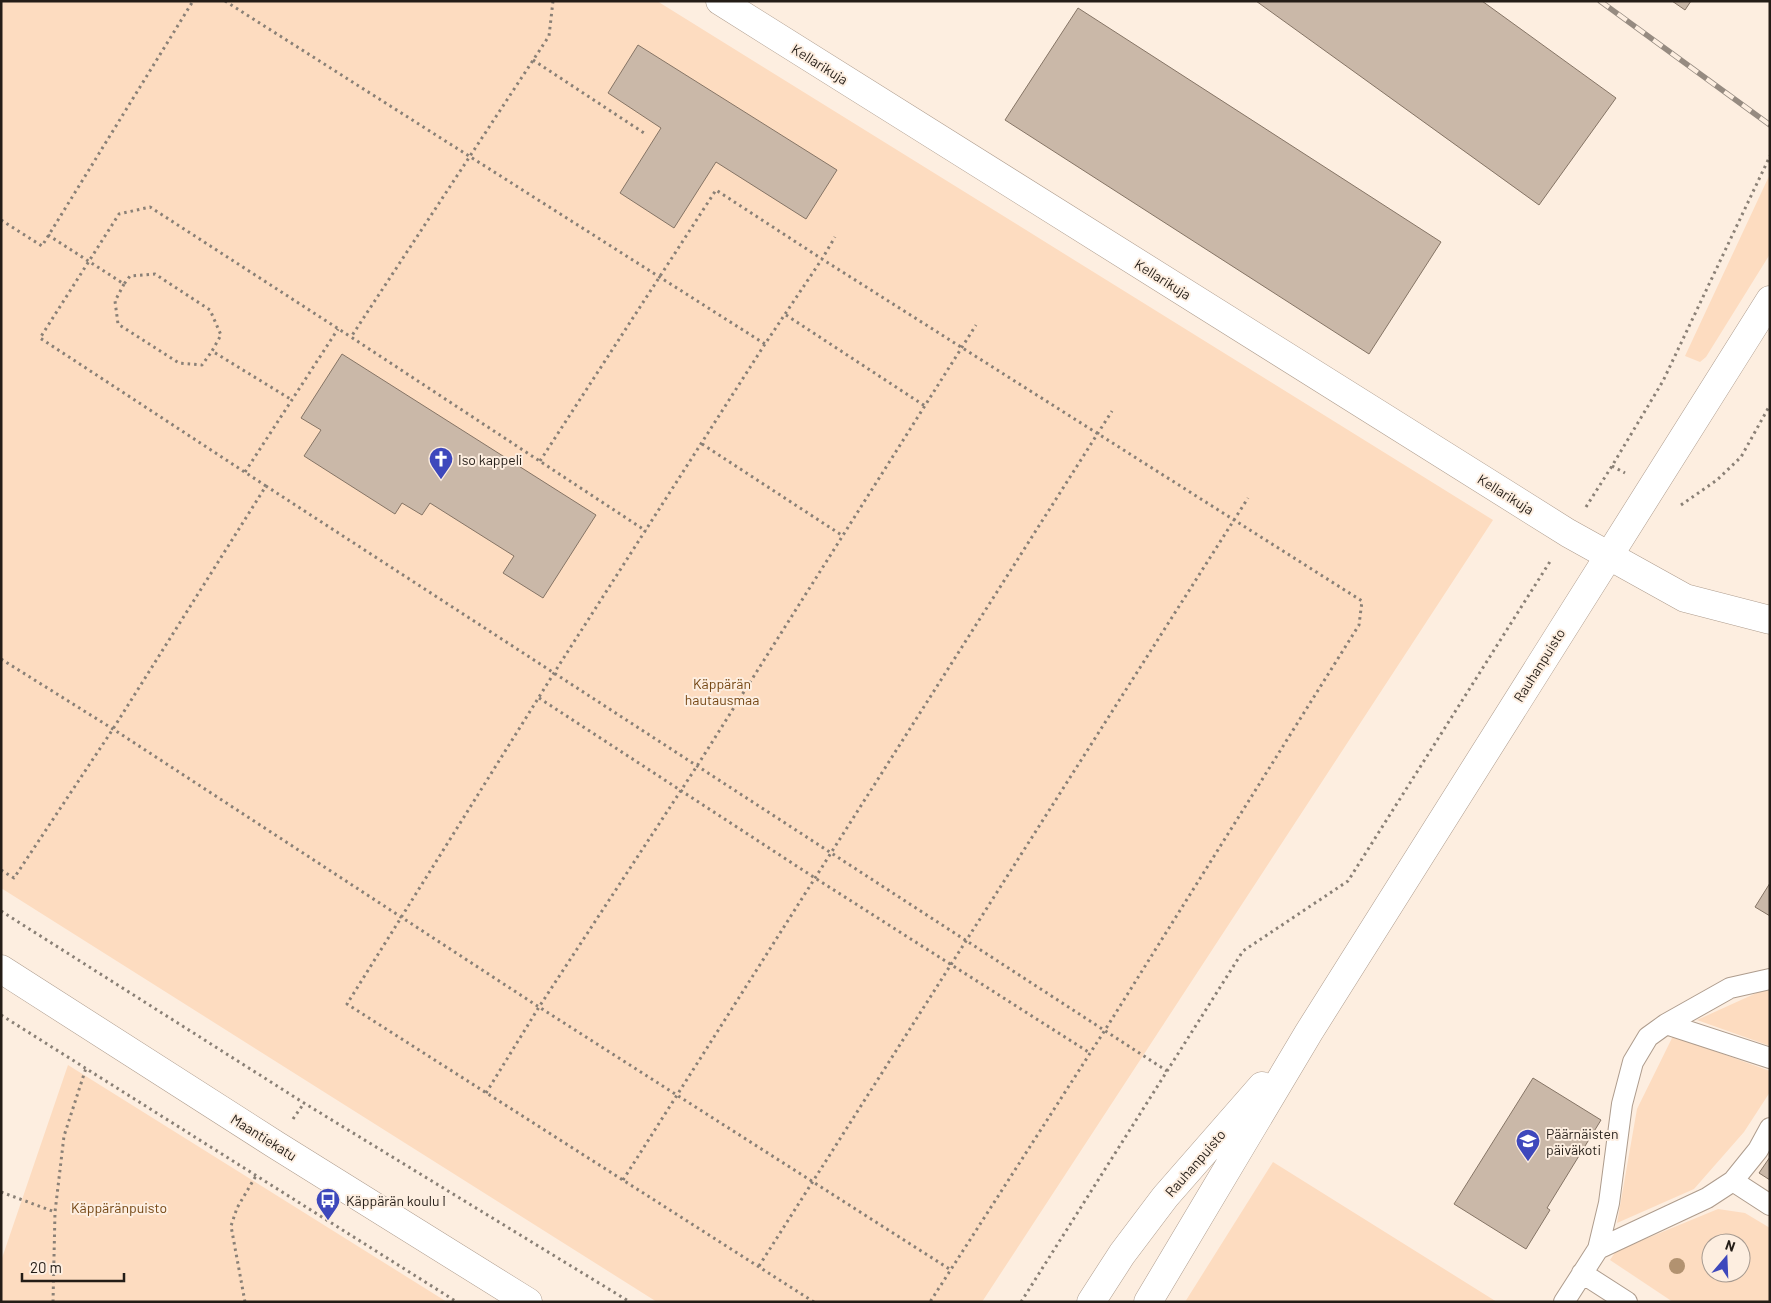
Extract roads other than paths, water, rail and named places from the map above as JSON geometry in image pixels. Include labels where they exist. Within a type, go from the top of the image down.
[{"type":"main road","name":"Kellarikuja","points":[[720,1],[1568,533],[1685,598],[1770,620]]},
{"type":"main road","name":"Rauhanpuisto","points":[[1148,1302],[1309,1032],[1770,300]]},
{"type":"main road","name":"Maantiekatu","points":[[1,969],[276,1145],[528,1302]]},
{"type":"main road","name":"Rauhanpuisto","points":[[1091,1302],[1122,1254],[1166,1197],[1309,1032]]},
{"type":"lane","points":[[1564,1302],[1598,1249],[1609,1203],[1622,1104],[1633,1062],[1648,1037],[1666,1024],[1730,988],[1770,979]]},
{"type":"lane","points":[[1666,1024],[1770,1058]]},
{"type":"lane","points":[[1598,1249],[1706,1198],[1733,1181],[1758,1150],[1770,1128]]},
{"type":"lane","points":[[1733,1181],[1770,1205]]},
{"type":"lane","points":[[1582,1273],[1627,1302]]},
{"type":"railway","points":[[1600,1],[1770,125]]},
{"type":"place","name":"Iso kappeli","points":[[441,480]]},
{"type":"place","name":"Päärnäisten päiväkoti","points":[[1528,1162]]},
{"type":"place","name":"Käppärän koulu I","points":[[328,1221]]},
{"type":"park label","name":"Käppärän hautausmaa","points":[[722,692]]},
{"type":"park label","name":"Käppäränpuisto","points":[[119,1207]]}]
